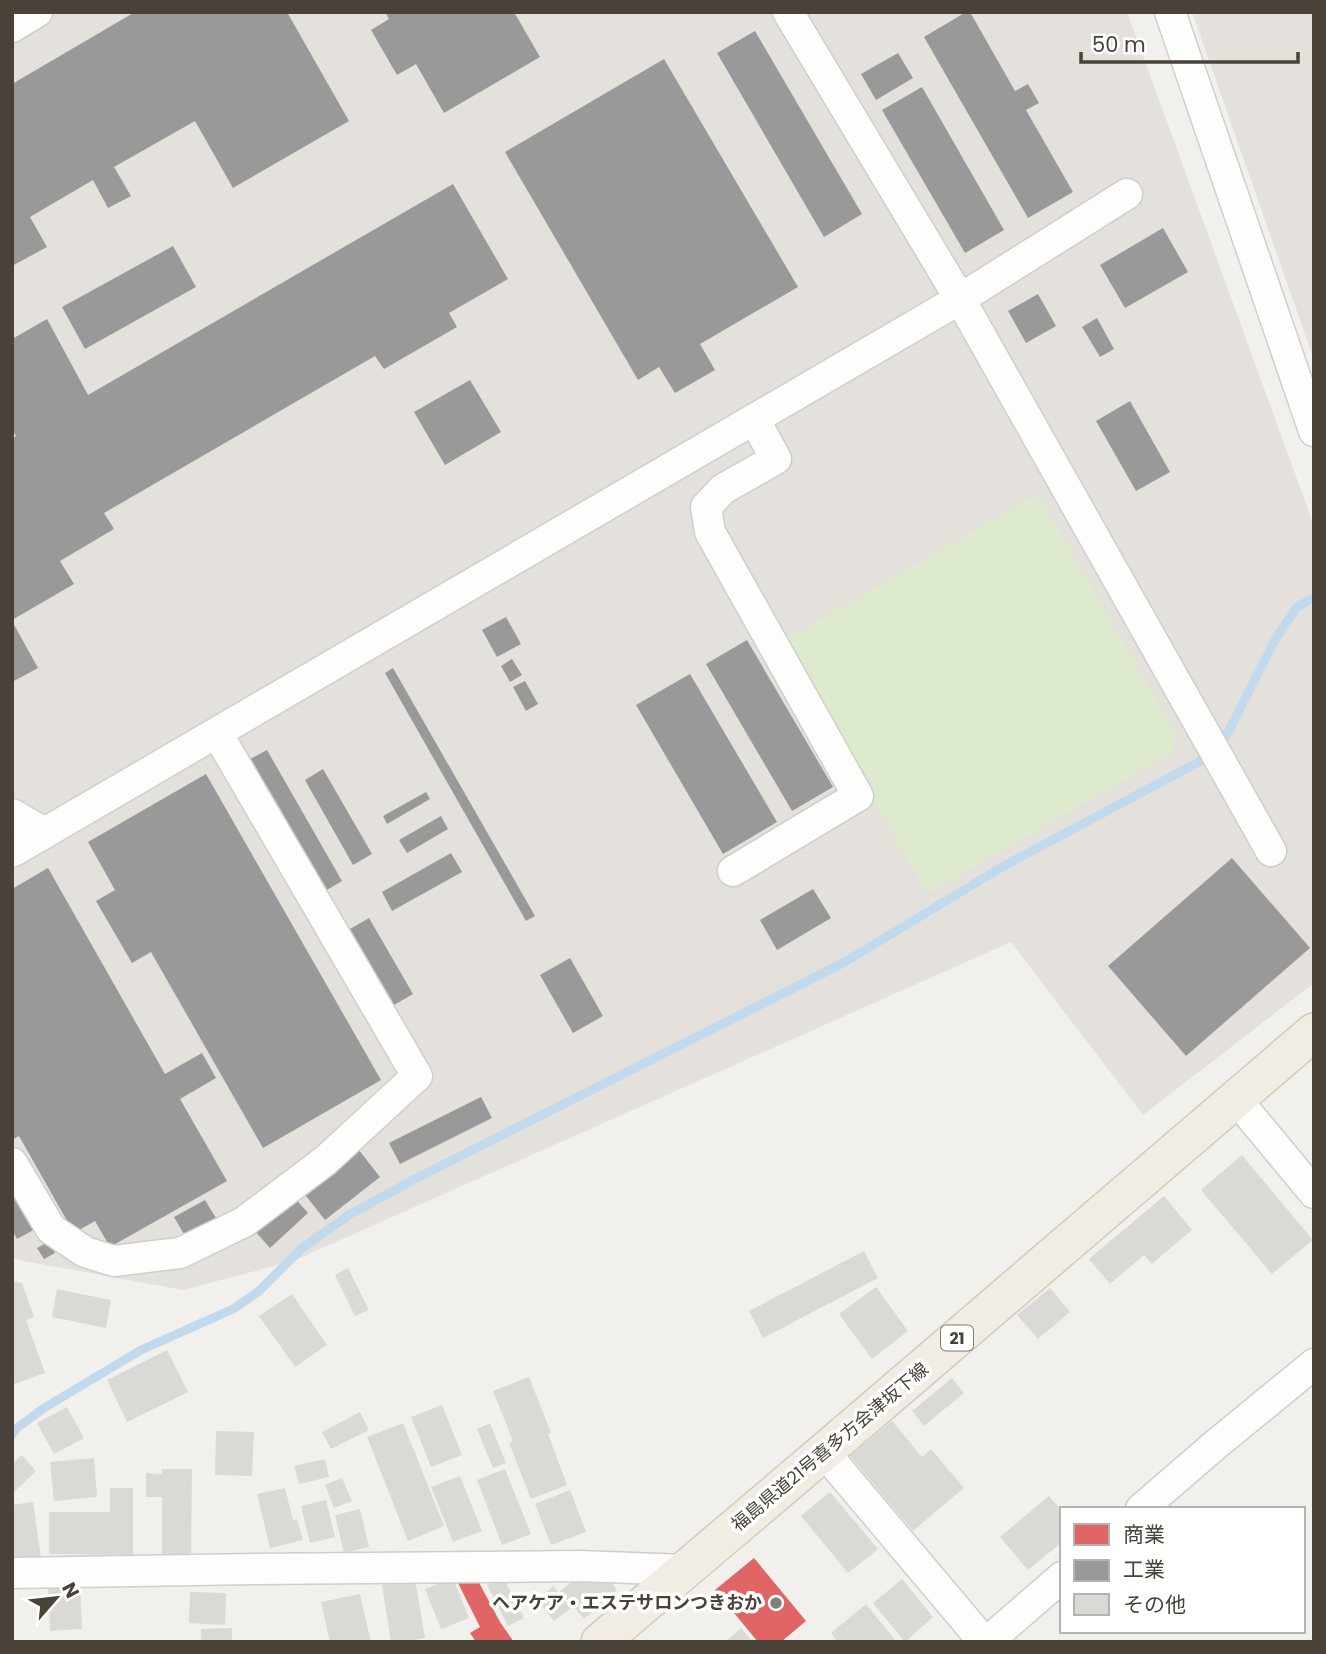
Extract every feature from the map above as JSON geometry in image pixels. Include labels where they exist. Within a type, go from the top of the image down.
[{"type":"main road","name":"福島県道21号喜多方会津坂下線","points":[[600,1642],[1314,1032]]},
{"type":"street","points":[[12,27],[37,12]]},
{"type":"street","points":[[789,12],[960,299],[1271,851]]},
{"type":"street","points":[[1170,12],[1314,431]]},
{"type":"street","points":[[12,852],[960,299],[1127,194]]},
{"type":"street","points":[[733,871],[858,796],[710,532],[706,507],[723,489],[776,459],[754,419]]},
{"type":"street","points":[[12,1163],[51,1229],[85,1252],[114,1261],[180,1254],[244,1222],[326,1160],[417,1076],[216,733]]},
{"type":"street","points":[[12,814],[45,833]]},
{"type":"street","points":[[1236,1099],[1314,1193]]},
{"type":"street","points":[[1143,1507],[1314,1364]]},
{"type":"street","points":[[824,1452],[986,1642],[1060,1579]]},
{"type":"street","points":[[12,1573],[580,1566],[685,1570]]},
{"type":"shaded area","points":[[12,12],[1127,12],[1314,526],[1314,983],[1143,1115],[1011,942],[293,1261],[183,1290],[12,1257]]},
{"type":"shaded area","points":[[1192,12],[1314,12],[1314,360]]},
{"type":"green space","points":[[1038,494],[1176,734],[1171,753],[927,894],[784,641]]},
{"type":"building: 商業","points":[[754,1558],[806,1621],[781,1642],[758,1642],[715,1590]]},
{"type":"building: 商業","points":[[475,1575],[514,1642],[476,1642],[470,1633],[480,1627],[458,1583]]},
{"type":"building: 工業","points":[[135,12],[287,12],[349,121],[233,188],[195,121],[114,167],[131,196],[108,208],[93,180],[30,217],[47,247],[12,266],[12,84]]},
{"type":"building: 工業","points":[[385,12],[514,12],[540,57],[444,113],[416,64],[397,75],[371,30],[389,19]]},
{"type":"building: 工業","points":[[970,12],[1015,91],[1028,84],[1039,103],[1026,110],[1073,192],[1028,218],[924,37]]},
{"type":"building: 工業","points":[[755,31],[862,214],[824,237],[717,53]]},
{"type":"building: 工業","points":[[898,53],[913,78],[876,100],[861,74]]},
{"type":"building: 工業","points":[[664,59],[798,287],[700,344],[715,370],[675,393],[659,367],[638,380],[505,152]]},
{"type":"building: 工業","points":[[922,87],[1004,230],[965,253],[882,110]]},
{"type":"building: 工業","points":[[453,184],[508,279],[449,313],[457,327],[384,369],[375,356],[104,513],[114,529],[60,561],[74,584],[12,620],[12,439],[16,436],[12,429],[12,339],[47,319],[88,395]]},
{"type":"building: 工業","points":[[1163,228],[1188,272],[1125,308],[1100,265]]},
{"type":"building: 工業","points":[[173,246],[196,287],[85,349],[62,307]]},
{"type":"building: 工業","points":[[1038,294],[1056,326],[1026,343],[1008,311]]},
{"type":"building: 工業","points":[[1097,318],[1114,349],[1100,357],[1082,327]]},
{"type":"building: 工業","points":[[470,380],[501,432],[445,465],[414,412]]},
{"type":"building: 工業","points":[[1130,401],[1170,472],[1136,491],[1096,421]]},
{"type":"building: 工業","points":[[506,617],[521,644],[497,657],[482,630]]},
{"type":"building: 工業","points":[[12,621],[38,668],[12,682]]},
{"type":"building: 工業","points":[[747,640],[833,787],[792,811],[706,664]]},
{"type":"building: 工業","points":[[512,659],[522,675],[510,682],[501,666]]},
{"type":"building: 工業","points":[[393,668],[535,916],[526,921],[385,673]]},
{"type":"building: 工業","points":[[690,674],[777,822],[723,854],[636,705]]},
{"type":"building: 工業","points":[[525,681],[538,704],[526,711],[513,687]]},
{"type":"building: 工業","points":[[267,750],[342,881],[320,894],[245,762]]},
{"type":"building: 工業","points":[[323,769],[372,854],[353,865],[305,780]]},
{"type":"building: 工業","points":[[206,774],[381,1080],[263,1148],[151,952],[132,963],[96,901],[115,890],[88,842]]},
{"type":"building: 工業","points":[[426,792],[430,799],[387,824],[383,816]]},
{"type":"building: 工業","points":[[441,816],[448,829],[407,853],[399,840]]},
{"type":"building: 工業","points":[[451,853],[462,872],[392,911],[382,892]]},
{"type":"building: 工業","points":[[1232,858],[1310,948],[1186,1056],[1108,966]]},
{"type":"building: 工業","points":[[48,868],[165,1074],[202,1053],[216,1078],[180,1099],[227,1181],[110,1247],[95,1221],[74,1233],[19,1136],[12,1140],[12,889]]},
{"type":"building: 工業","points":[[813,889],[831,918],[777,950],[760,920]]},
{"type":"building: 工業","points":[[369,918],[413,994],[394,1005],[350,929]]},
{"type":"building: 工業","points":[[570,958],[603,1016],[573,1033],[540,975]]},
{"type":"building: 工業","points":[[481,1097],[492,1118],[400,1164],[389,1143]]},
{"type":"building: 工業","points":[[358,1149],[380,1177],[325,1220],[302,1191]]},
{"type":"building: 工業","points":[[12,1186],[39,1227],[17,1239],[12,1230]]},
{"type":"building: 工業","points":[[292,1195],[308,1213],[270,1248],[254,1230]]},
{"type":"building: 工業","points":[[205,1200],[216,1218],[185,1236],[174,1217]]},
{"type":"building: 工業","points":[[48,1242],[55,1253],[44,1259],[37,1248]]},
{"type":"building: その他","points":[[1242,1155],[1313,1240],[1272,1274],[1201,1190]]},
{"type":"building: その他","points":[[1164,1196],[1192,1230],[1152,1264],[1144,1255],[1110,1284],[1089,1259]]},
{"type":"building: その他","points":[[864,1251],[878,1278],[763,1338],[749,1311]]},
{"type":"building: その他","points":[[348,1268],[369,1310],[355,1316],[335,1275]]},
{"type":"building: その他","points":[[12,1281],[22,1283],[34,1317],[26,1320],[45,1373],[12,1385]]},
{"type":"building: その他","points":[[876,1287],[908,1331],[872,1359],[839,1314]]},
{"type":"building: その他","points":[[1050,1288],[1070,1312],[1038,1339],[1017,1315]]},
{"type":"building: その他","points":[[57,1289],[111,1300],[106,1328],[52,1317]]},
{"type":"building: その他","points":[[292,1294],[327,1345],[295,1367],[259,1316]]},
{"type":"building: その他","points":[[167,1350],[188,1392],[127,1422],[107,1380]]},
{"type":"building: その他","points":[[529,1377],[551,1433],[548,1434],[567,1485],[531,1499],[509,1443],[513,1441],[493,1391]]},
{"type":"building: その他","points":[[952,1378],[964,1393],[924,1426],[912,1411]]},
{"type":"building: その他","points":[[442,1405],[462,1455],[431,1467],[411,1417]]},
{"type":"building: その他","points":[[67,1407],[84,1438],[54,1454],[37,1423]]},
{"type":"building: その他","points":[[360,1412],[369,1430],[331,1449],[322,1432]]},
{"type":"building: その他","points":[[892,1421],[922,1457],[931,1449],[964,1488],[913,1531],[850,1456]]},
{"type":"building: その他","points":[[403,1423],[444,1526],[408,1541],[367,1437]]},
{"type":"building: その他","points":[[490,1423],[506,1463],[493,1468],[477,1429]]},
{"type":"building: その他","points":[[216,1431],[254,1432],[252,1476],[215,1475]]},
{"type":"building: その他","points":[[22,1455],[36,1471],[12,1494],[12,1464]]},
{"type":"building: その他","points":[[94,1458],[97,1497],[54,1501],[50,1462]]},
{"type":"building: その他","points":[[325,1459],[329,1477],[299,1484],[294,1466]]},
{"type":"building: その他","points":[[162,1469],[192,1469],[191,1555],[162,1554],[162,1497],[146,1497],[146,1473],[162,1474]]},
{"type":"building: その他","points":[[505,1469],[531,1534],[502,1545],[477,1480]]},
{"type":"building: その他","points":[[460,1476],[482,1531],[453,1542],[431,1487]]},
{"type":"building: その他","points":[[342,1478],[352,1501],[334,1508],[325,1485]]},
{"type":"building: その他","points":[[110,1488],[133,1488],[133,1555],[49,1554],[49,1512],[110,1512]]},
{"type":"building: その他","points":[[285,1488],[293,1520],[297,1519],[303,1540],[270,1548],[257,1494]]},
{"type":"building: その他","points":[[570,1490],[586,1532],[551,1545],[535,1504]]},
{"type":"building: その他","points":[[830,1492],[878,1549],[848,1573],[801,1516]]},
{"type":"building: その他","points":[[1049,1496],[1060,1509],[1060,1544],[1028,1570],[1000,1537]]},
{"type":"building: その他","points":[[326,1500],[335,1537],[310,1543],[301,1506]]},
{"type":"building: その他","points":[[33,1502],[41,1558],[12,1562],[12,1505]]},
{"type":"building: その他","points":[[360,1509],[369,1547],[344,1553],[335,1515]]},
{"type":"building: その他","points":[[503,1577],[524,1618],[508,1626],[487,1585]]},
{"type":"building: その他","points":[[578,1577],[607,1577],[617,1590],[584,1619],[560,1591]]},
{"type":"building: その他","points":[[453,1578],[469,1618],[441,1629],[425,1589]]},
{"type":"building: その他","points":[[415,1579],[425,1638],[391,1642],[382,1585]]},
{"type":"building: その他","points":[[902,1579],[933,1617],[905,1642],[873,1603]]},
{"type":"building: その他","points":[[80,1584],[82,1629],[50,1631],[48,1585]]},
{"type":"building: その他","points":[[553,1586],[571,1608],[554,1621],[537,1600]]},
{"type":"building: その他","points":[[190,1592],[226,1593],[225,1625],[189,1623]]},
{"type":"building: その他","points":[[360,1594],[371,1642],[330,1642],[321,1602]]},
{"type":"building: その他","points":[[866,1604],[897,1642],[838,1642],[831,1633]]},
{"type":"building: その他","points":[[232,1628],[232,1642],[201,1642],[201,1629]]},
{"type":"building: その他","points":[[741,1628],[753,1642],[725,1642]]},
{"type":"waterway","points":[[1221,746],[1275,640],[1296,608],[1314,597]]},
{"type":"waterway","points":[[12,1435],[17,1428],[44,1408],[141,1350],[233,1309],[258,1292],[301,1249],[349,1215],[843,963],[1002,867],[1206,758]]},
{"type":"place","name":"ヘアケア・エステサロンつきおか","points":[[776,1603]]}]
